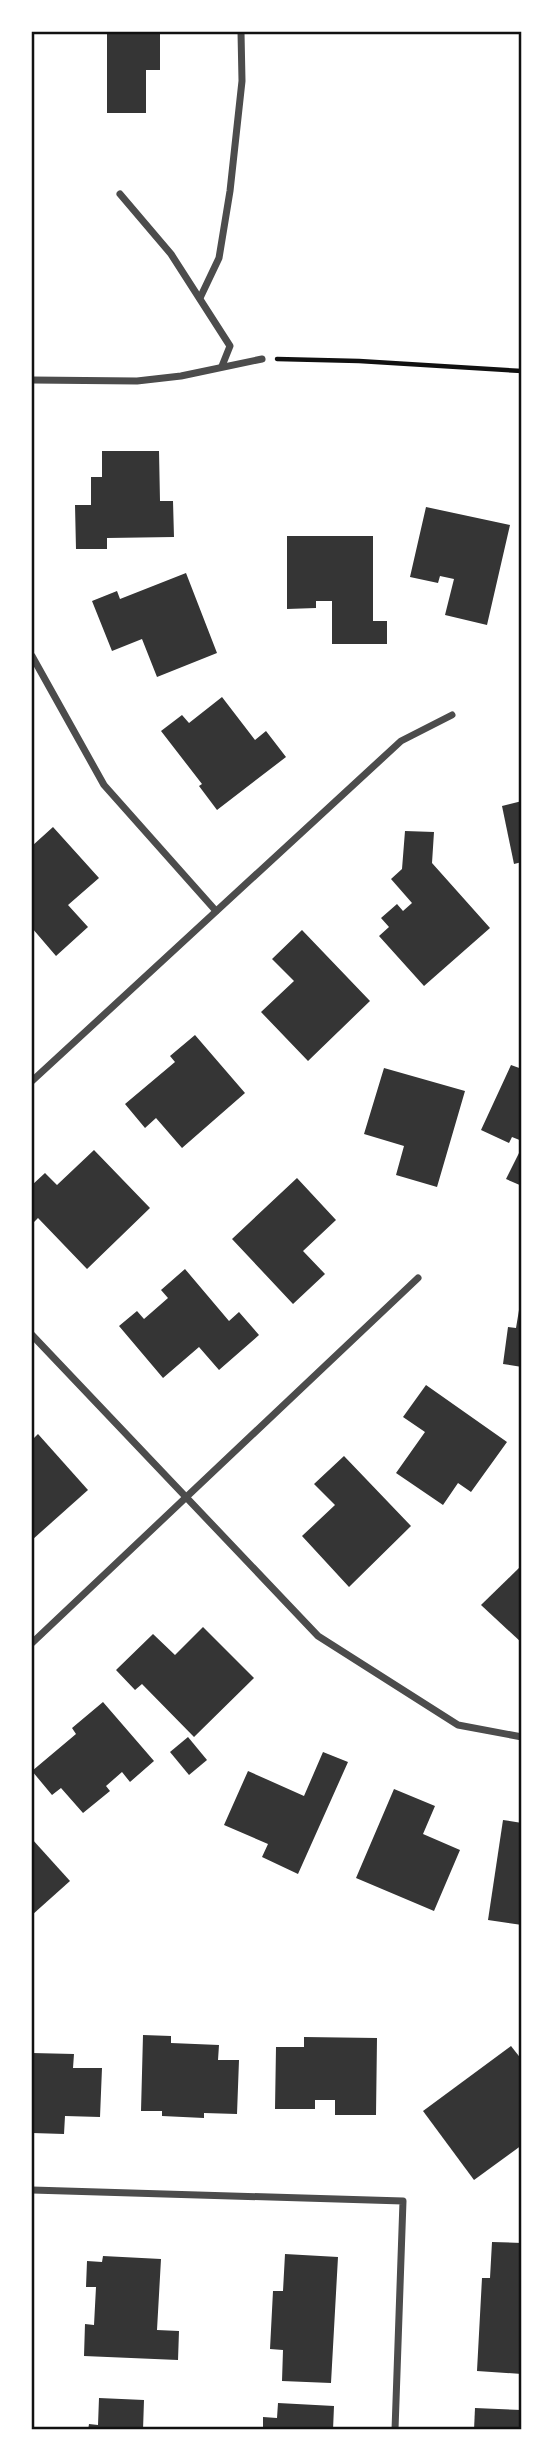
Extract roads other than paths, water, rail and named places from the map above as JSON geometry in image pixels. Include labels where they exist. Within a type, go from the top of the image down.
[{"type":"street","points":[[200,298],[219,258],[230,191],[242,81],[242,32]]},
{"type":"street","points":[[120,194],[172,254],[230,346],[222,366]]},
{"type":"street","points":[[32,380],[137,382],[262,359]]},
{"type":"street","points":[[32,656],[104,785],[216,911]]},
{"type":"street","points":[[32,1081],[401,741],[452,715]]},
{"type":"street","points":[[32,1643],[418,1278]]},
{"type":"street","points":[[32,1335],[318,1636],[458,1724],[522,1737]]},
{"type":"street","points":[[32,2190],[402,2201],[395,2430]]}]
